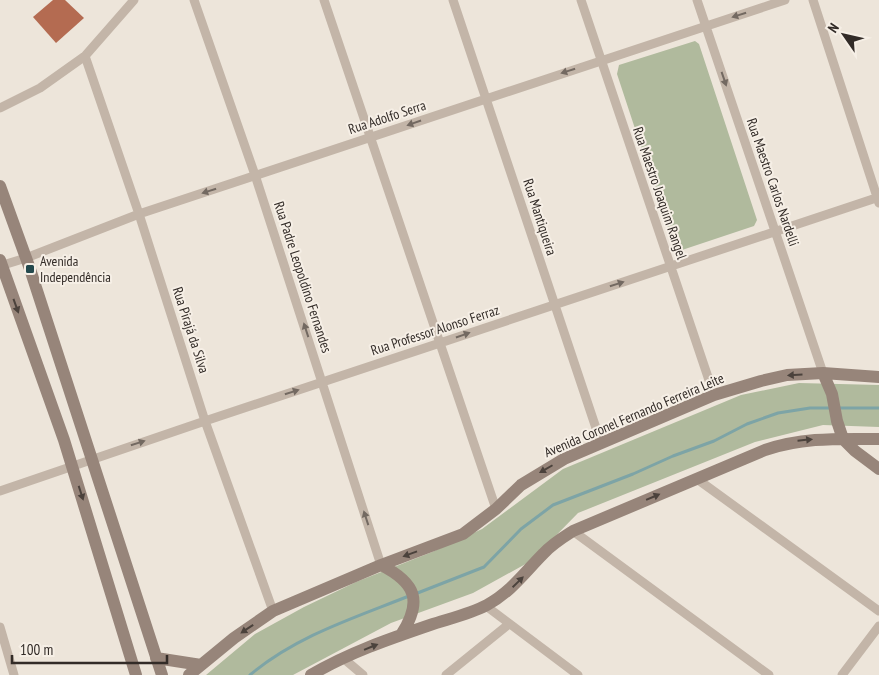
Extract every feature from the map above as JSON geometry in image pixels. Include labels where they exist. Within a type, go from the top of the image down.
[{"type":"street","points":[[0,108],[40,88],[85,56],[134,0]]},
{"type":"street","name":"Rua Padre Leopoldino Fernandes","points":[[194,0],[255,175],[381,565]]},
{"type":"street","points":[[324,0],[496,509]]},
{"type":"street","name":"Rua Mantiqueira","points":[[453,0],[601,443]]},
{"type":"street","name":"Rua Maestro Joaquim Rangel","points":[[581,0],[714,395]]},
{"type":"street","name":"Rua Maestro Carlos Nardelli","points":[[697,0],[823,373]]},
{"type":"street","name":"Rua Adolfo Serra","points":[[1,264],[26,258],[139,214],[786,0]]},
{"type":"street","points":[[813,0],[878,199]]},
{"type":"street","name":"Rua Pirajá da Silva","points":[[85,56],[139,214],[205,421],[273,611]]},
{"type":"street","points":[[0,186],[26,258],[162,675]]},
{"type":"street","name":"Rua Professor Alonso Ferraz","points":[[0,491],[554,304],[878,199]]},
{"type":"street","points":[[1,264],[72,466],[136,675]]},
{"type":"street","points":[[823,373],[832,394],[837,421],[843,439],[855,451],[879,469]]},
{"type":"street","name":"Avenida Coronel Fernando Ferreira Leite","points":[[189,675],[234,638],[273,611],[381,565],[463,534],[496,509],[521,485],[543,470],[601,443],[714,395],[761,381],[787,375],[823,373],[879,377]]},
{"type":"street","points":[[311,675],[342,658],[401,635],[486,606],[504,594],[524,576],[543,553],[559,539],[573,531],[765,450],[786,443],[809,440],[879,439]]},
{"type":"street","points":[[697,479],[879,611]]},
{"type":"street","points":[[573,531],[770,675]]},
{"type":"street","points":[[381,565],[396,572],[407,581],[413,594],[414,608],[409,622],[401,635]]},
{"type":"street","points":[[486,606],[578,675]]},
{"type":"street","points":[[446,675],[509,624]]},
{"type":"street","points":[[842,675],[879,626]]},
{"type":"street","points":[[0,627],[14,675]]},
{"type":"street","points":[[156,658],[201,665]]},
{"type":"street","points":[[342,658],[363,675]]},
{"type":"green space","points":[[695,41],[699,44],[757,220],[754,226],[682,250],[673,244],[617,74],[619,65]]},
{"type":"green space","points":[[799,383],[879,385],[879,427],[823,425],[755,442],[578,513],[531,561],[473,593],[391,623],[293,675],[206,675],[255,634],[304,607],[356,582],[432,552],[482,529],[563,469],[741,395]]},
{"type":"building","points":[[53,0],[65,0],[84,18],[56,43],[33,17]]},
{"type":"waterway","points":[[415,594],[484,567],[521,529],[553,505],[714,441],[747,424],[778,413],[810,408],[831,408]]},
{"type":"waterway","points":[[837,408],[879,408]]},
{"type":"waterway","points":[[250,675],[287,649],[326,629],[409,596]]},
{"type":"place","name":"Avenida Independência","points":[[30,269]]}]
